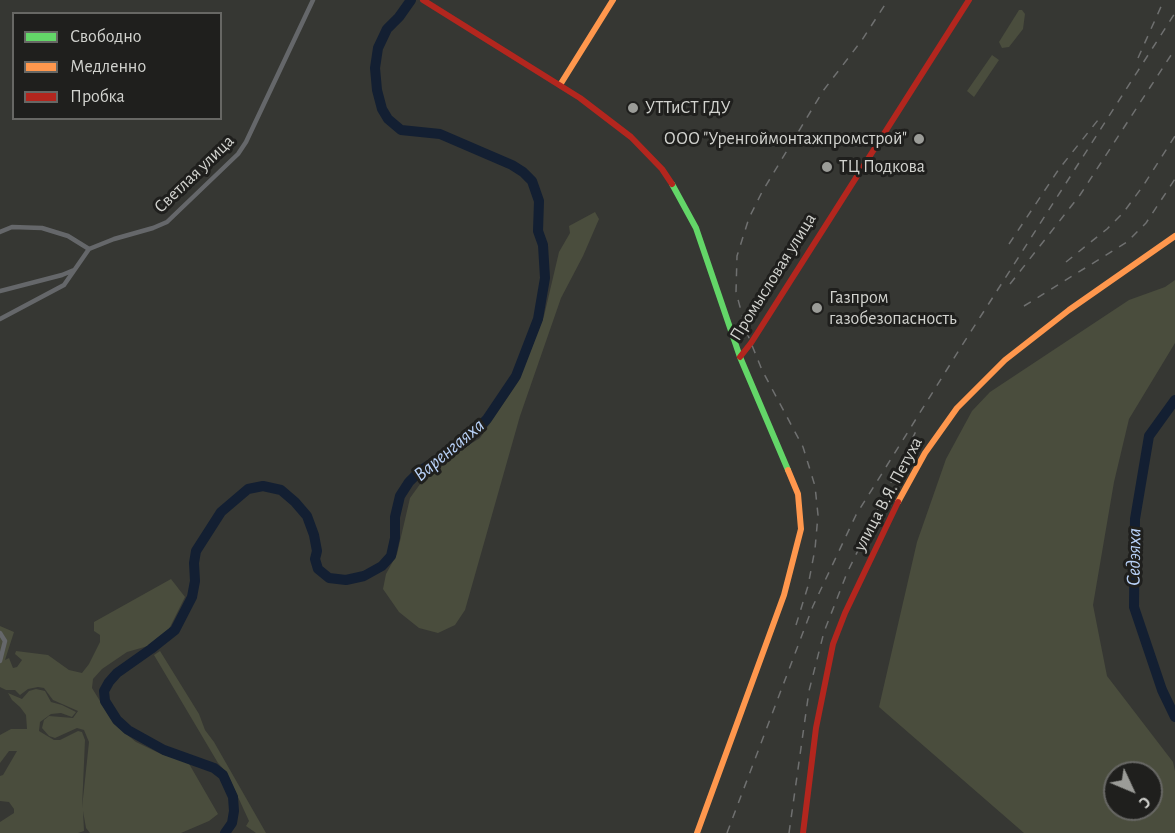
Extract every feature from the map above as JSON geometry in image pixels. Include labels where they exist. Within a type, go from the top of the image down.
[{"type":"main road","points":[[560,85],[613,0]]},
{"type":"main road","name":"Промысловая улица","points":[[697,833],[777,617],[801,529],[800,507],[793,481],[740,357],[969,0]]},
{"type":"main road","points":[[425,1],[560,85],[631,137],[653,159],[671,182],[702,245],[740,357]]},
{"type":"main road","name":"улица В.Я. Петуха","points":[[803,833],[820,700],[833,644],[845,613],[893,511],[925,453],[957,408],[1005,360],[1069,310],[1175,236]]},
{"type":"street","name":"Светлая улица","points":[[88,249],[166,222],[243,148],[313,0]]},
{"type":"street","points":[[0,232],[12,227],[42,228],[68,236],[88,249],[69,279],[57,290],[0,319]]},
{"type":"street","points":[[0,291],[74,270]]},
{"type":"street","points":[[0,633],[5,641],[0,661]]},
{"type":"green space","points":[[1019,10],[1025,14],[1023,29],[1009,47],[1002,48],[999,42]]},
{"type":"green space","points":[[992,55],[999,60],[974,97],[967,91]]},
{"type":"green space","points":[[595,212],[599,219],[561,298],[520,416],[465,610],[455,625],[438,633],[419,628],[399,612],[383,589],[386,574],[397,554],[410,498],[423,480],[445,460],[480,438],[518,382],[544,316],[559,252],[570,233],[569,226]]},
{"type":"green space","points":[[1175,280],[1175,343],[1129,419],[1114,482],[1093,605],[1107,676],[1173,762],[1175,833],[1024,833],[879,707],[917,542],[946,459],[972,411],[990,392],[1129,300],[1165,287]]},
{"type":"green space","points":[[171,579],[185,597],[169,629],[148,646],[127,652],[102,669],[93,679],[92,688],[114,724],[136,742],[161,754],[188,762],[218,814],[209,821],[181,833],[90,833],[86,828],[83,811],[84,831],[78,833],[0,833],[0,822],[14,813],[14,809],[9,802],[0,801],[0,776],[3,775],[17,751],[9,751],[0,763],[0,735],[11,729],[27,729],[26,715],[8,693],[22,699],[29,691],[36,689],[45,691],[51,702],[76,712],[72,717],[61,713],[51,714],[40,722],[39,731],[54,740],[60,740],[78,731],[82,732],[85,740],[82,808],[89,742],[84,730],[77,728],[55,738],[49,736],[42,728],[44,720],[49,716],[73,718],[78,711],[53,700],[44,688],[28,689],[20,695],[15,690],[0,687],[0,626],[14,632],[5,660],[9,658],[13,668],[17,667],[22,660],[15,654],[16,651],[48,655],[69,670],[82,673],[100,642],[100,635],[94,631],[94,622]]},
{"type":"green space","points":[[160,651],[199,714],[205,730],[266,833],[256,833],[246,826],[249,821],[227,773],[218,763],[154,655]]},
{"type":"waterway","name":"Варенгаяха","points":[[225,833],[232,823],[234,811],[233,797],[223,775],[214,768],[164,750],[128,730],[117,720],[105,701],[104,691],[109,682],[117,673],[175,630],[192,597],[196,551],[221,512],[248,489],[263,486],[281,490],[295,502],[307,516],[314,535],[317,551],[315,559],[318,569],[329,578],[346,580],[364,576],[382,566],[391,556],[395,538],[395,517],[400,496],[420,471],[466,441],[487,419],[516,376],[538,319],[545,278],[543,245],[538,231],[539,201],[532,181],[512,165],[440,134],[401,130],[388,119],[382,109],[375,68],[378,48],[387,29],[411,0]]},
{"type":"waterway","name":"Седэяха","points":[[1175,400],[1149,436],[1135,519],[1134,607],[1162,690],[1175,717]]},
{"type":"railway","points":[[796,625],[808,586],[815,549],[818,515],[815,486],[803,447],[762,370],[747,333],[736,292],[737,256],[749,218],[762,192],[823,91],[862,40],[888,0]]},
{"type":"railway","points":[[1138,58],[1164,0]]},
{"type":"railway","points":[[727,833],[813,606],[856,515],[1175,13]]},
{"type":"railway","points":[[1010,284],[1080,195],[1175,49]]},
{"type":"railway","points":[[1009,244],[1059,169],[1098,120]]},
{"type":"railway","points":[[1066,262],[1123,213],[1175,136]]},
{"type":"railway","points":[[1024,306],[1127,242],[1146,223],[1175,179]]},
{"type":"railway","points":[[789,833],[809,691],[824,632],[847,573],[917,429]]},
{"type":"traffic: fast","points":[[672,184],[696,228],[740,357],[788,470]]},
{"type":"traffic: slow","points":[[560,85],[613,0]]},
{"type":"traffic: slow","points":[[898,502],[925,453],[957,408],[1005,360],[1069,310],[1175,236]]},
{"type":"traffic: slow","points":[[697,833],[784,595],[801,529],[798,494],[788,470]]},
{"type":"traffic: jam","points":[[423,0],[580,98],[631,137],[662,169],[672,184]]},
{"type":"traffic: jam","points":[[740,357],[969,0]]},
{"type":"traffic: jam","points":[[803,833],[816,728],[833,644],[845,613],[898,502]]},
{"type":"place","name":"УТТиСТ ГДУ","points":[[633,108]]},
{"type":"place","name":"ООО \"Уренгоймонтажпромстрой\"","points":[[919,139]]},
{"type":"place","name":"ТЦ Подкова","points":[[827,167]]},
{"type":"place","name":"Газпром газобезопасность","points":[[817,308]]}]
